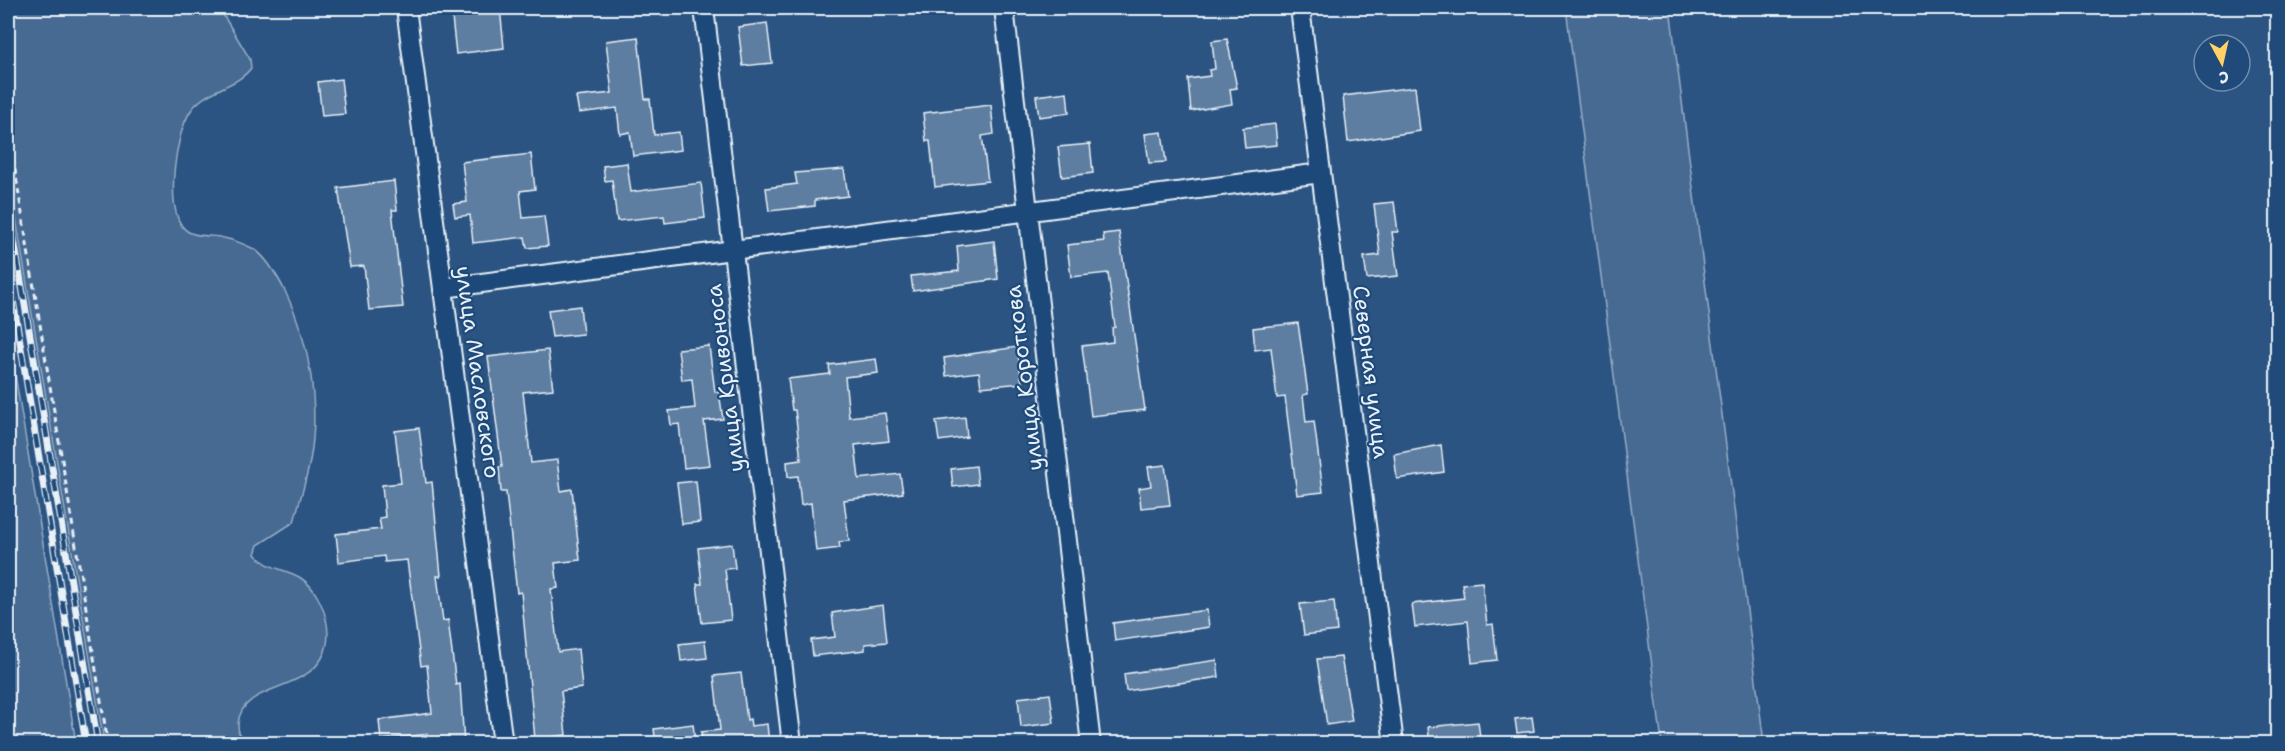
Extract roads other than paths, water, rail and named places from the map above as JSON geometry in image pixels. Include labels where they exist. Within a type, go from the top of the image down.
[{"type":"street","name":"улица Масловского","points":[[406,8],[503,744]]},
{"type":"street","name":"улица Кривоноса","points":[[704,8],[792,744]]},
{"type":"street","name":"улица Короткова","points":[[1004,8],[1091,744]]},
{"type":"street","name":"Северная улица","points":[[1300,8],[1394,744]]},
{"type":"street","points":[[443,288],[1321,172]]},
{"type":"railway","points":[[8,203],[98,744]]},
{"type":"railway","points":[[8,269],[86,744]]}]
